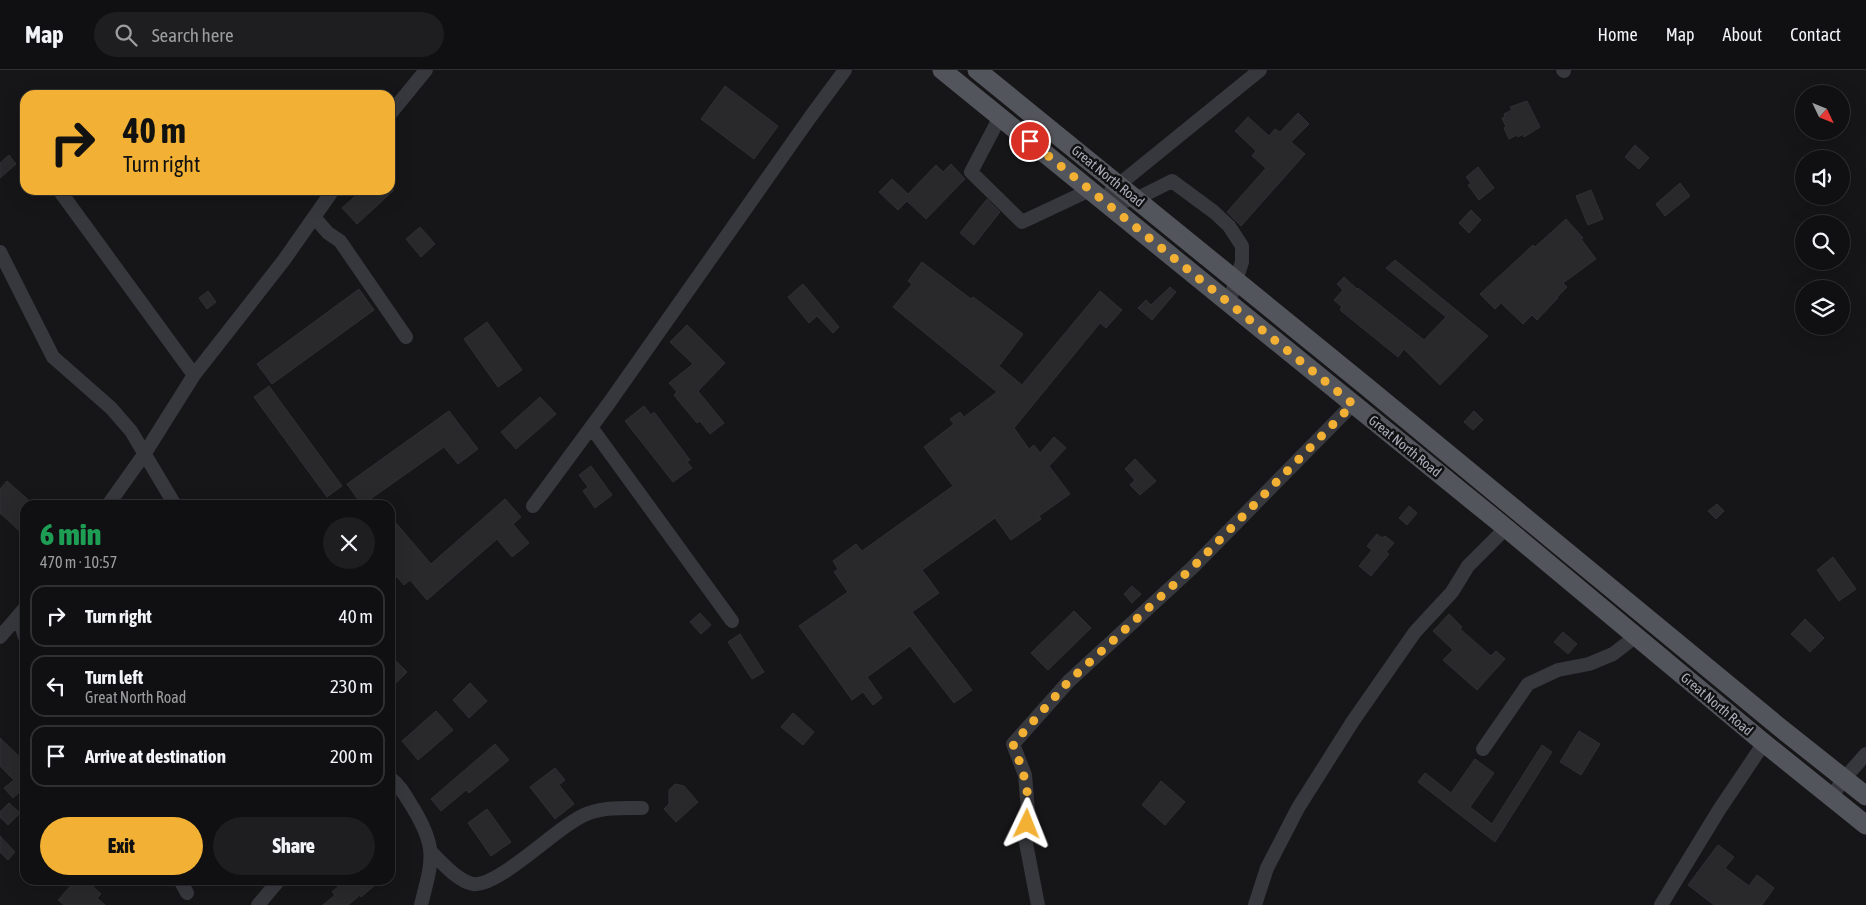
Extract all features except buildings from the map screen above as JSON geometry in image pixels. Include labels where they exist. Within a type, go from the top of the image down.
[{"type":"main road","name":"Great North Road","points":[[942,70],[1506,528],[1635,637],[1866,825]]},
{"type":"main road","name":"Great North Road","points":[[977,70],[1866,796]]},
{"type":"street","points":[[395,108],[426,70]]},
{"type":"street","points":[[533,506],[592,427],[845,70]]},
{"type":"street","points":[[1000,117],[971,172],[1022,222],[1119,185],[1260,70]]},
{"type":"street","points":[[1096,195],[1121,202],[1136,198],[1172,181],[1214,212],[1229,226],[1242,246],[1242,262],[1229,302]]},
{"type":"street","points":[[64,195],[194,375]]},
{"type":"street","points":[[111,500],[194,375],[284,260],[329,195]]},
{"type":"street","points":[[314,217],[328,234],[340,241],[406,337]]},
{"type":"street","points":[[0,252],[53,357],[111,408],[131,432],[171,500]]},
{"type":"street","points":[[1038,905],[1025,838],[1028,811],[1025,775],[1013,744],[1069,681],[1193,567],[1353,404]]},
{"type":"street","points":[[592,427],[732,621]]},
{"type":"street","points":[[1255,905],[1266,868],[1298,808],[1352,721],[1415,632],[1452,592],[1468,566],[1506,528]]},
{"type":"street","points":[[0,637],[20,615]]},
{"type":"street","points":[[1484,749],[1528,684],[1558,670],[1588,664],[1613,654],[1635,637]]},
{"type":"street","points":[[1661,905],[1719,810],[1764,743]]},
{"type":"street","points":[[1832,796],[1844,778],[1866,754]]},
{"type":"street","points":[[395,787],[427,833],[431,852],[429,872],[421,905]]},
{"type":"street","points":[[431,852],[447,868],[460,877],[473,884],[486,882],[537,848],[574,820],[589,813],[610,808],[642,808]]},
{"type":"street","points":[[183,885],[187,893]]},
{"type":"street","points":[[258,905],[275,885]]},
{"type":"route","points":[[1027,824],[1028,811],[1025,775],[1013,744],[1069,681],[1193,567],[1353,404],[1030,141]]}]
